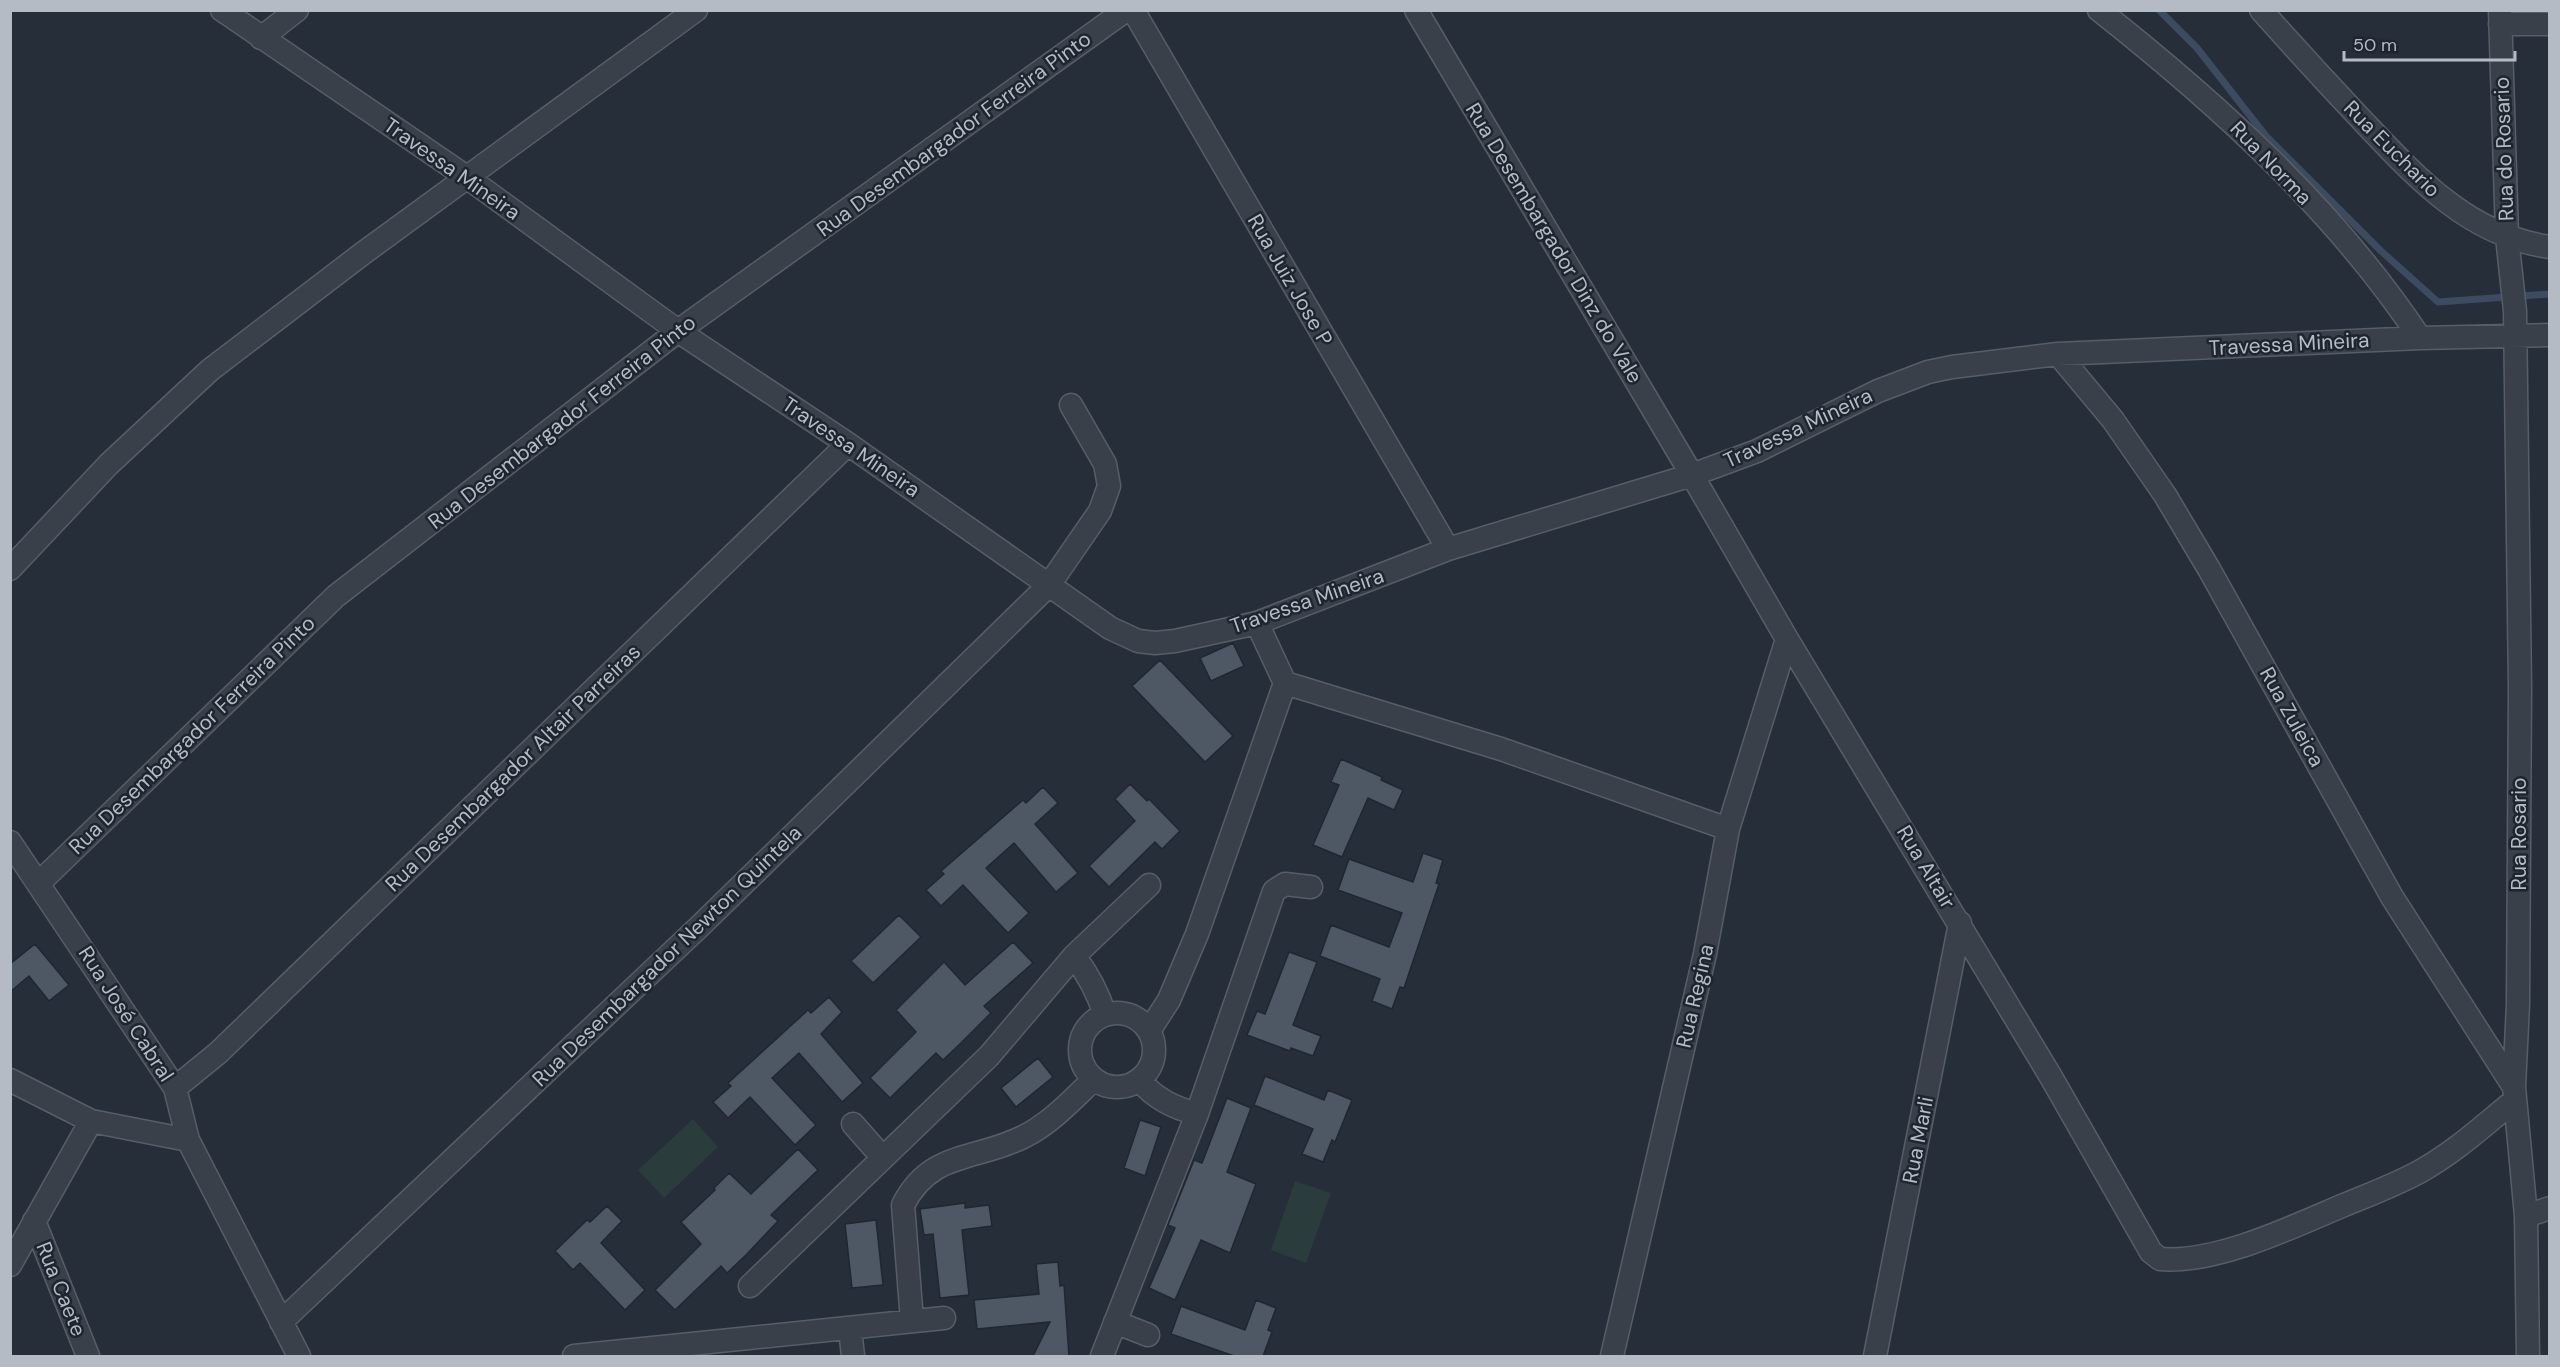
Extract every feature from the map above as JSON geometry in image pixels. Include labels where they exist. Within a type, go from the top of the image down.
[{"type":"street","name":"Travessa Mineira","points":[[222,10],[468,178],[678,331],[849,444],[1110,628],[1138,640],[1155,643],[1175,641],[1257,623],[1448,549],[1692,475],[1785,439],[1841,409],[1928,372],[2058,354],[2514,334],[2550,335]]},
{"type":"street","points":[[261,38],[297,10]]},
{"type":"street","points":[[10,569],[109,465],[210,370],[362,254],[696,10]]},
{"type":"street","name":"Rua Desembargador Ferreira Pinto","points":[[39,883],[336,596],[678,331],[1126,10]]},
{"type":"street","name":"Rua Juiz Jose P","points":[[1133,10],[1448,549]]},
{"type":"street","name":"Rua Desembargador Dinz do Vale","points":[[1416,10],[1692,475]]},
{"type":"street","name":"Rua Norma","points":[[2099,10],[2207,98],[2254,141],[2380,282],[2420,338]]},
{"type":"street","name":"Rua Euchario","points":[[2261,10],[2384,144],[2432,190],[2467,217],[2507,237],[2550,247]]},
{"type":"street","points":[[2500,17],[2550,24]]},
{"type":"street","name":"Rua do Rosario","points":[[2500,17],[2507,237],[2515,310]]},
{"type":"street","name":"Rua Rosario","points":[[2515,310],[2520,689],[2518,1004],[2514,1094],[2526,1216],[2528,1356]]},
{"type":"street","name":"Rua Zuleica","points":[[2058,354],[2113,420],[2165,495],[2210,569],[2392,897],[2514,1094]]},
{"type":"street","name":"Rua Desembargador Newton Quintela","points":[[281,1322],[701,925],[1049,585],[1100,511],[1109,486],[1105,464],[1071,405]]},
{"type":"street","name":"Rua Desembargador Altair Parreiras","points":[[175,1089],[218,1053],[849,444]]},
{"type":"street","name":"Rua Altair","points":[[1692,475],[1787,639],[2051,1077],[2147,1246],[2160,1259],[2189,1259],[2242,1246],[2419,1172],[2442,1158],[2514,1094]]},
{"type":"street","points":[[1149,1031],[1169,1000],[1197,934],[1285,683],[1257,623]]},
{"type":"street","name":"Rua Regina","points":[[1612,1356],[1705,954],[1728,829],[1787,639]]},
{"type":"street","points":[[1285,683],[1501,749],[1728,829]]},
{"type":"street","name":"Rua José Cabral","points":[[10,842],[175,1089],[188,1140],[299,1356]]},
{"type":"street","points":[[1102,1356],[1197,1114],[1274,891],[1286,884],[1311,887]]},
{"type":"street","points":[[750,1286],[990,1056],[1074,956],[1149,885]]},
{"type":"street","name":"Rua Marli","points":[[1875,1356],[1960,923]]},
{"type":"street","points":[[1074,956],[1099,995],[1105,1014]]},
{"type":"street","points":[[1105,1014],[1127,1014],[1136,1018],[1149,1031],[1154,1049],[1153,1059],[1150,1068],[1139,1080],[1115,1088],[1094,1079],[1086,1071],[1081,1061],[1081,1038],[1087,1028],[1105,1014]]},
{"type":"street","points":[[912,1321],[903,1205],[911,1191],[924,1176],[952,1159],[997,1148],[1038,1128],[1060,1112],[1094,1079]]},
{"type":"street","points":[[10,1080],[91,1121],[188,1140]]},
{"type":"street","points":[[1139,1080],[1159,1100],[1174,1108],[1197,1114]]},
{"type":"street","points":[[10,1265],[91,1121]]},
{"type":"street","points":[[853,1124],[883,1158]]},
{"type":"street","points":[[2526,1216],[2550,1208]]},
{"type":"street","name":"Rua Caete","points":[[34,1221],[88,1356]]},
{"type":"street","points":[[574,1356],[944,1318]]},
{"type":"street","points":[[1115,1322],[1148,1335]]},
{"type":"street","points":[[850,1329],[853,1356]]},
{"type":"shaded area","points":[[693,1119],[718,1147],[664,1198],[638,1170]]},
{"type":"shaded area","points":[[1295,1181],[1331,1193],[1306,1263],[1271,1250]]},
{"type":"building","points":[[1233,643],[1244,666],[1211,681],[1200,658]]},
{"type":"building","points":[[1160,660],[1233,736],[1205,762],[1132,686]]},
{"type":"building","points":[[1341,759],[1382,777],[1381,780],[1403,790],[1394,810],[1368,798],[1342,857],[1313,845],[1339,785],[1331,782]]},
{"type":"building","points":[[1130,784],[1147,801],[1149,799],[1180,831],[1162,849],[1155,842],[1109,887],[1089,866],[1135,821],[1115,799]]},
{"type":"building","points":[[1043,787],[1058,803],[1035,824],[1078,873],[1056,892],[1014,843],[986,868],[1029,913],[1008,933],[963,885],[941,906],[926,890],[944,874],[941,871],[1023,800],[1026,803]]},
{"type":"building","points":[[1423,853],[1443,860],[1436,883],[1439,884],[1404,988],[1400,987],[1392,1009],[1372,1001],[1380,979],[1320,956],[1331,925],[1389,947],[1402,913],[1338,890],[1349,859],[1413,882]]},
{"type":"building","points":[[899,915],[921,937],[873,983],[851,961]]},
{"type":"building","points":[[1013,942],[1033,963],[984,1006],[991,1013],[943,1060],[936,1053],[890,1098],[870,1078],[916,1032],[896,1010],[944,962],[965,985]]},
{"type":"building","points":[[35,944],[69,985],[49,1001],[29,976],[10,992],[10,964]]},
{"type":"building","points":[[1289,952],[1317,962],[1293,1025],[1321,1036],[1313,1056],[1291,1048],[1290,1051],[1247,1035],[1257,1011],[1265,1014]]},
{"type":"building","points":[[829,997],[842,1012],[821,1034],[863,1083],[842,1102],[799,1053],[772,1078],[816,1125],[795,1145],[750,1097],[728,1118],[713,1102],[731,1086],[728,1083],[808,1010],[811,1013]]},
{"type":"building","points":[[1038,1058],[1053,1077],[1016,1107],[1001,1088]]},
{"type":"building","points":[[1265,1076],[1324,1100],[1328,1090],[1352,1100],[1335,1142],[1332,1140],[1323,1162],[1302,1154],[1313,1129],[1254,1105]]},
{"type":"building","points":[[1227,1098],[1251,1108],[1227,1172],[1256,1184],[1230,1253],[1201,1240],[1175,1300],[1149,1288],[1175,1228],[1168,1225],[1194,1160],[1202,1163]]},
{"type":"building","points":[[1140,1120],[1161,1127],[1145,1176],[1124,1168]]},
{"type":"building","points":[[798,1149],[818,1170],[771,1215],[778,1221],[746,1255],[727,1273],[721,1266],[675,1310],[655,1290],[701,1244],[681,1222],[715,1190],[714,1188],[729,1173],[751,1194]]},
{"type":"building","points":[[965,1203],[965,1208],[989,1205],[992,1226],[962,1230],[969,1295],[940,1298],[933,1234],[924,1235],[920,1209]]},
{"type":"building","points":[[607,1206],[622,1221],[601,1243],[645,1290],[625,1310],[580,1263],[573,1270],[555,1251],[587,1220],[590,1222]]},
{"type":"building","points":[[876,1220],[883,1285],[852,1288],[845,1224]]},
{"type":"building","points":[[1058,1262],[1060,1286],[1064,1285],[1069,1356],[1033,1356],[1050,1322],[977,1329],[974,1300],[1039,1294],[1036,1264]]},
{"type":"building","points":[[1256,1300],[1276,1308],[1268,1330],[1272,1332],[1263,1356],[1234,1356],[1171,1334],[1181,1306],[1245,1330]]},
{"type":"waterway","points":[[2159,10],[2197,48],[2266,136],[2381,251],[2438,302],[2550,294]]}]
